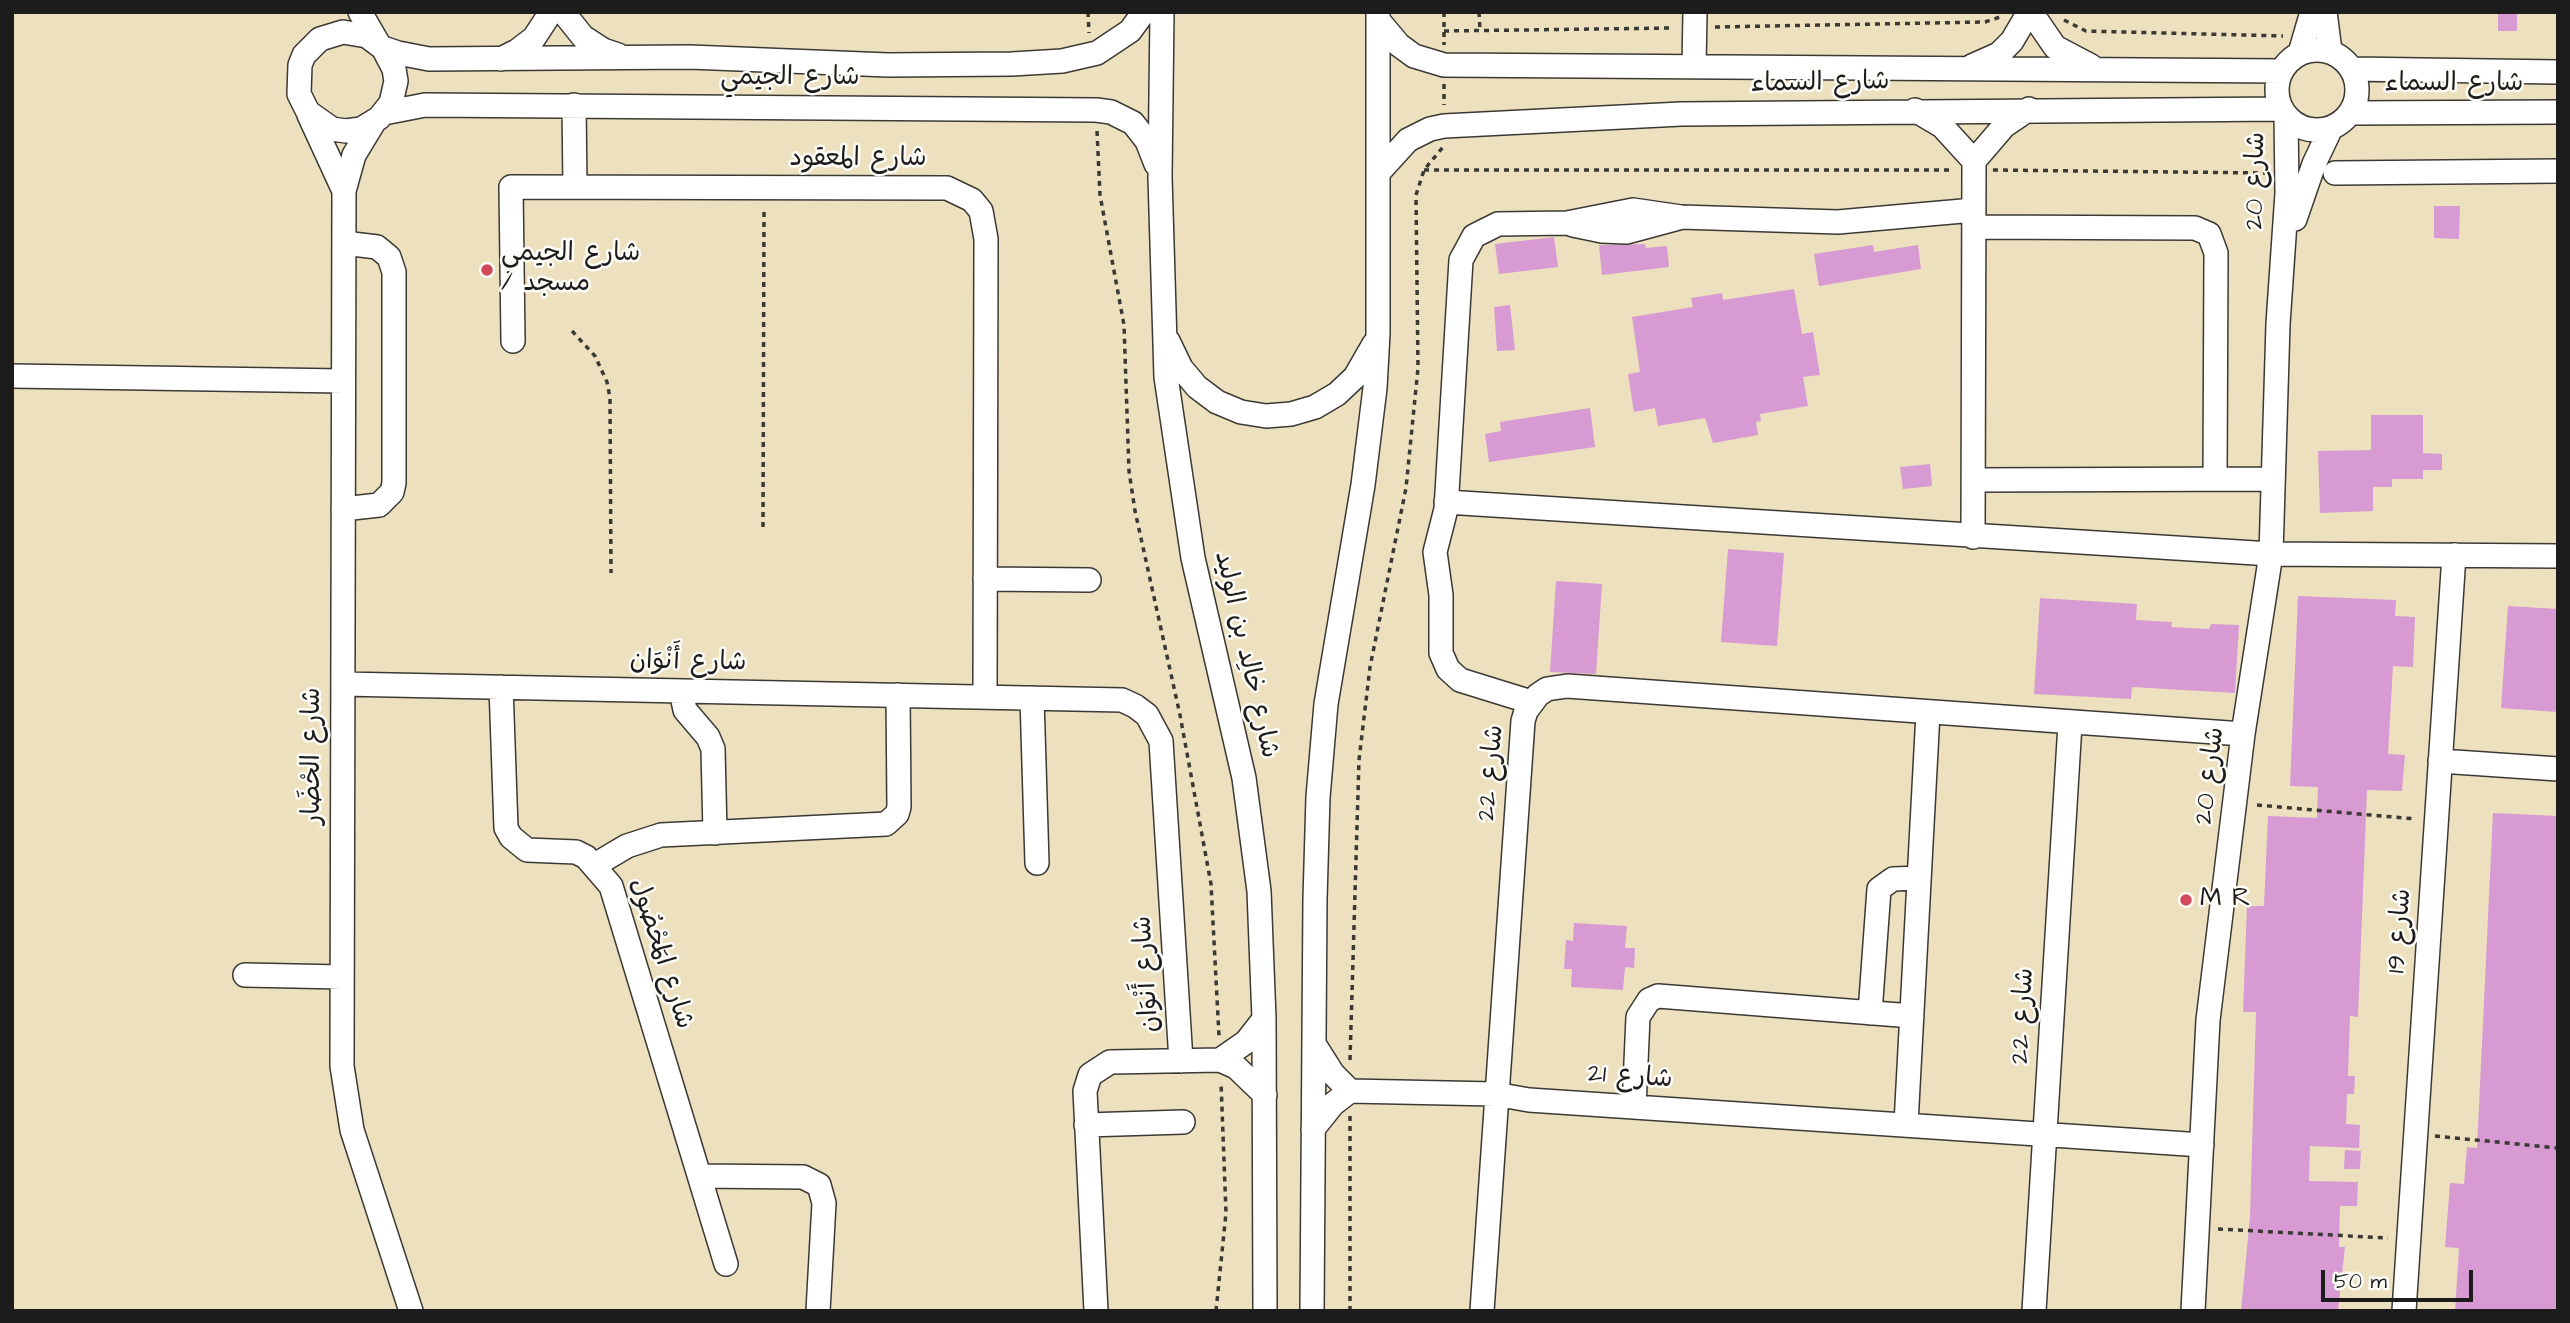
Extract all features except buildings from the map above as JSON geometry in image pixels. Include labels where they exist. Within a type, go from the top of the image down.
[{"type":"street","points":[[331,12],[298,74],[299,94],[308,112],[332,129],[361,129],[379,118],[391,103],[396,80],[394,69],[360,12]]},
{"type":"street","points":[[497,61],[534,38],[551,12]]},
{"type":"street","points":[[563,12],[583,37],[603,50],[625,58]]},
{"type":"street","name":"شارع الجيمي","points":[[381,46],[429,59],[497,61],[625,58],[888,65],[1062,61],[1091,55],[1120,40],[1144,12]]},
{"type":"street","name":"شارع خالِد بن الوليد","points":[[1162,12],[1160,177],[1163,321],[1170,412],[1193,558],[1232,718],[1253,833],[1263,948],[1265,1311]]},
{"type":"street","points":[[1965,69],[1999,54],[2012,41],[2030,12],[2055,47],[2100,69]]},
{"type":"street","points":[[2301,53],[2312,12]]},
{"type":"street","points":[[2325,12],[2330,51]]},
{"type":"street","name":"شارع خالِد بن الوليد","points":[[1312,1311],[1316,852],[1326,704],[1363,485],[1378,333],[1378,16]]},
{"type":"street","name":"شارع السماء","points":[[1378,16],[1399,45],[1414,56],[1444,65],[2281,71]]},
{"type":"street","points":[[1695,20],[1695,67]]},
{"type":"street","points":[[311,47],[320,39],[343,32],[356,33],[381,46]]},
{"type":"street","points":[[2318,49],[2330,51],[2342,58],[2352,69],[2358,91],[2351,113],[2331,128],[2311,130],[2292,122],[2284,112],[2278,97],[2281,71],[2301,53],[2318,49]]},
{"type":"street","points":[[2548,72],[2558,55]]},
{"type":"street","name":"شارع السماء","points":[[2352,69],[2548,72]]},
{"type":"street","name":"شارع الجيمي","points":[[379,118],[425,104],[1096,110],[1122,117],[1141,132],[1160,177]]},
{"type":"street","points":[[574,105],[575,187]]},
{"type":"street","points":[[1973,537],[1974,165],[2004,126],[2029,109]]},
{"type":"street","points":[[1914,110],[1942,126],[1974,165]]},
{"type":"street","name":"شارع السماء","points":[[1378,173],[1408,140],[1430,128],[1444,126],[1681,114],[1914,110],[2284,112]]},
{"type":"street","name":"شارع الحْضَار","points":[[308,112],[344,191]]},
{"type":"street","name":"شارع 20","points":[[2193,1311],[2208,1020],[2244,734],[2271,554],[2277,324],[2285,248],[2288,168],[2284,112]]},
{"type":"street","name":"شارع السماء","points":[[2351,113],[2558,112]]},
{"type":"street","name":"شارع الحْضَار","points":[[379,118],[354,155],[344,191],[342,1066],[347,1110],[411,1311]]},
{"type":"street","name":"شارع 20","points":[[2285,248],[2314,164],[2331,128]]},
{"type":"street","points":[[2335,173],[2558,171]]},
{"type":"street","name":"شارع المعقود","points":[[513,341],[511,187],[947,188],[972,200],[981,211],[986,239],[985,697]]},
{"type":"street","points":[[1531,702],[1468,684],[1448,669],[1441,644],[1441,595],[1435,552],[1446,506],[1460,269],[1464,251],[1474,236],[1489,227],[1567,223],[1633,210],[1681,217],[1838,222],[1974,219],[2195,228],[2209,234],[2216,253],[2215,479]]},
{"type":"street","points":[[343,509],[379,505],[392,492],[394,483],[394,272],[388,257],[377,247],[344,243]]},
{"type":"street","points":[[1163,321],[1169,345],[1181,368],[1197,387],[1217,402],[1241,412],[1266,416],[1303,411],[1336,394],[1355,377],[1369,356],[1378,333]]},
{"type":"street","points":[[12,376],[343,381]]},
{"type":"street","points":[[1974,480],[2271,478]]},
{"type":"street","points":[[1446,506],[2271,554],[2558,556]]},
{"type":"street","name":"شارع 19","points":[[2404,1311],[2454,555]]},
{"type":"street","points":[[985,579],[1089,580]]},
{"type":"street","name":"شارع أَنْوَان","points":[[343,684],[1122,700],[1147,715],[1156,727],[1161,741],[1181,1061]]},
{"type":"street","name":"شارع 22","points":[[1482,1311],[1523,721],[1531,702],[1547,690],[1567,686],[2070,724],[2244,734]]},
{"type":"street","name":"شارع المَحْصُول","points":[[501,687],[504,817],[511,837],[527,850],[576,852],[595,865],[611,886],[624,920],[726,1264]]},
{"type":"street","points":[[681,691],[685,710],[708,737],[713,749],[715,832]]},
{"type":"street","points":[[595,865],[627,846],[650,837],[879,826],[893,820],[899,807],[898,695]]},
{"type":"street","points":[[1032,698],[1037,863]]},
{"type":"street","points":[[1906,1124],[1928,713]]},
{"type":"street","name":"شارع 22","points":[[2034,1311],[2070,724]]},
{"type":"street","points":[[2440,761],[2558,769]]},
{"type":"street","points":[[1870,1013],[1879,889],[1893,879],[1919,878]]},
{"type":"street","points":[[245,975],[342,977]]},
{"type":"street","points":[[1634,1107],[1638,1017],[1649,1000],[1658,996],[1912,1016]]},
{"type":"street","points":[[1220,1060],[1247,1042],[1264,1019]]},
{"type":"street","points":[[1313,1129],[1333,1104],[1350,1091],[1332,1074],[1314,1043]]},
{"type":"street","points":[[1096,1311],[1085,1091],[1096,1069],[1110,1062],[1220,1060],[1236,1067],[1265,1095]]},
{"type":"street","name":"شارع 21","points":[[1350,1091],[1495,1094],[1529,1100],[2045,1132],[2202,1145]]},
{"type":"street","points":[[1086,1125],[1183,1122]]},
{"type":"street","points":[[700,1176],[803,1177],[819,1185],[824,1203],[818,1311]]},
{"type":"path","points":[[1088,12],[1091,55]]},
{"type":"path","points":[[1350,1311],[1350,1091],[1359,760],[1370,667],[1406,488],[1418,368],[1416,195],[1424,170],[1443,150],[1444,12]]},
{"type":"path","points":[[1479,12],[1480,30]]},
{"type":"path","points":[[1444,31],[1695,20],[1985,22],[1996,21],[2006,12]]},
{"type":"path","points":[[2058,15],[2075,28],[2086,31],[2283,36]]},
{"type":"path","points":[[1096,110],[1100,195],[1120,288],[1124,325],[1125,431],[1135,511],[1180,715],[1211,884],[1226,1213],[1216,1311]]},
{"type":"path","points":[[1424,170],[1974,165],[2276,173]]},
{"type":"path","points":[[763,527],[764,188]]},
{"type":"path","points":[[572,331],[595,356],[607,382],[610,398],[611,573]]},
{"type":"path","points":[[2235,803],[2436,820]]},
{"type":"path","points":[[2415,1134],[2558,1148]]},
{"type":"path","points":[[2198,1228],[2408,1239]]},
{"type":"place","name":"شارع الجيمي / مسجد","points":[[487,270]]},
{"type":"place","name":"M R","points":[[2186,900]]}]
